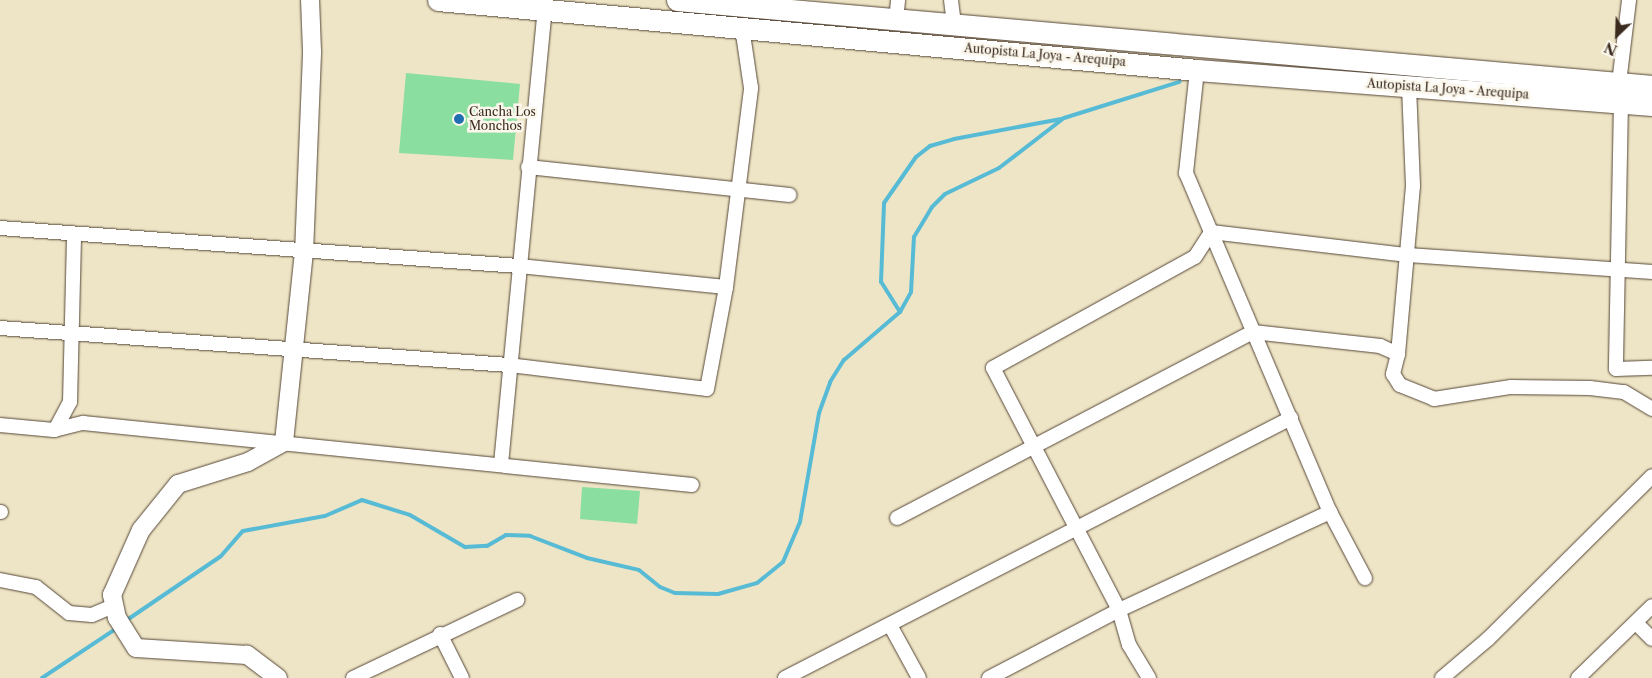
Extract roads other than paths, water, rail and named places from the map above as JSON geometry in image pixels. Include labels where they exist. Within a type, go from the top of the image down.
[{"type":"main road","name":"Autopista La Joya - Arequipa","points":[[438,0],[742,26],[1197,70],[1409,87],[1620,93],[1652,86]]},
{"type":"main road","name":"Autopista La Joya - Arequipa","points":[[677,0],[897,10],[954,24],[1620,93],[1652,106]]},
{"type":"street","points":[[284,442],[304,253],[312,51],[310,0]]},
{"type":"street","points":[[952,0],[954,24]]},
{"type":"street","points":[[1629,0],[1620,93],[1614,267],[1616,369],[1652,368]]},
{"type":"street","points":[[501,464],[528,167],[545,10]]},
{"type":"street","points":[[0,328],[295,347],[509,365],[707,389],[726,287],[751,88],[742,26]]},
{"type":"street","points":[[1197,70],[1186,172],[1330,512],[1365,578]]},
{"type":"street","points":[[1409,87],[1413,186],[1398,354],[1393,374],[1400,385],[1434,400],[1510,387],[1590,388],[1624,392],[1652,409]]},
{"type":"street","points":[[528,167],[790,195]]},
{"type":"street","points":[[0,228],[74,236],[304,253],[519,266],[726,287]]},
{"type":"street","points":[[1211,232],[1408,256],[1614,267],[1652,272]]},
{"type":"street","points":[[1149,678],[1129,645],[1119,610],[993,368],[1195,257],[1211,232]]},
{"type":"street","points":[[54,430],[70,402],[74,334],[74,236]]},
{"type":"street","points":[[898,518],[1033,445],[1253,332],[1352,340],[1398,354]]},
{"type":"street","points":[[785,678],[1078,530],[1291,418]]},
{"type":"street","points":[[0,425],[54,430],[83,423],[501,464],[692,485]]},
{"type":"street","points":[[278,678],[247,655],[145,652],[126,633],[113,606],[112,595],[124,565],[165,496],[195,476],[248,462],[284,442]]},
{"type":"street","points":[[1442,678],[1488,640],[1652,476]]},
{"type":"street","points":[[989,678],[1119,610],[1330,512]]},
{"type":"street","points":[[0,580],[36,587],[69,613],[92,615],[113,606]]},
{"type":"street","points":[[353,678],[440,634],[517,600]]},
{"type":"street","points":[[1578,678],[1637,624],[1652,606]]},
{"type":"street","points":[[1637,624],[1652,639]]},
{"type":"street","points":[[890,626],[919,678]]},
{"type":"street","points":[[440,634],[462,678]]},
{"type":"waterway","points":[[124,622],[221,556],[243,531],[325,516],[362,500],[410,515],[465,547],[487,546],[506,535],[530,536],[587,558],[639,570],[660,587],[675,593],[718,594],[757,583],[783,562],[800,522],[819,413],[830,382],[844,360],[900,312],[911,292],[914,237],[932,207],[945,194],[999,168],[1064,118],[1179,82]]},
{"type":"waterway","points":[[900,312],[881,282],[884,203],[916,157],[930,146],[954,139],[1061,119]]},
{"type":"waterway","points":[[42,678],[117,628]]},
{"type":"place","name":"Cancha Los Monchos","points":[[459,119]]}]
